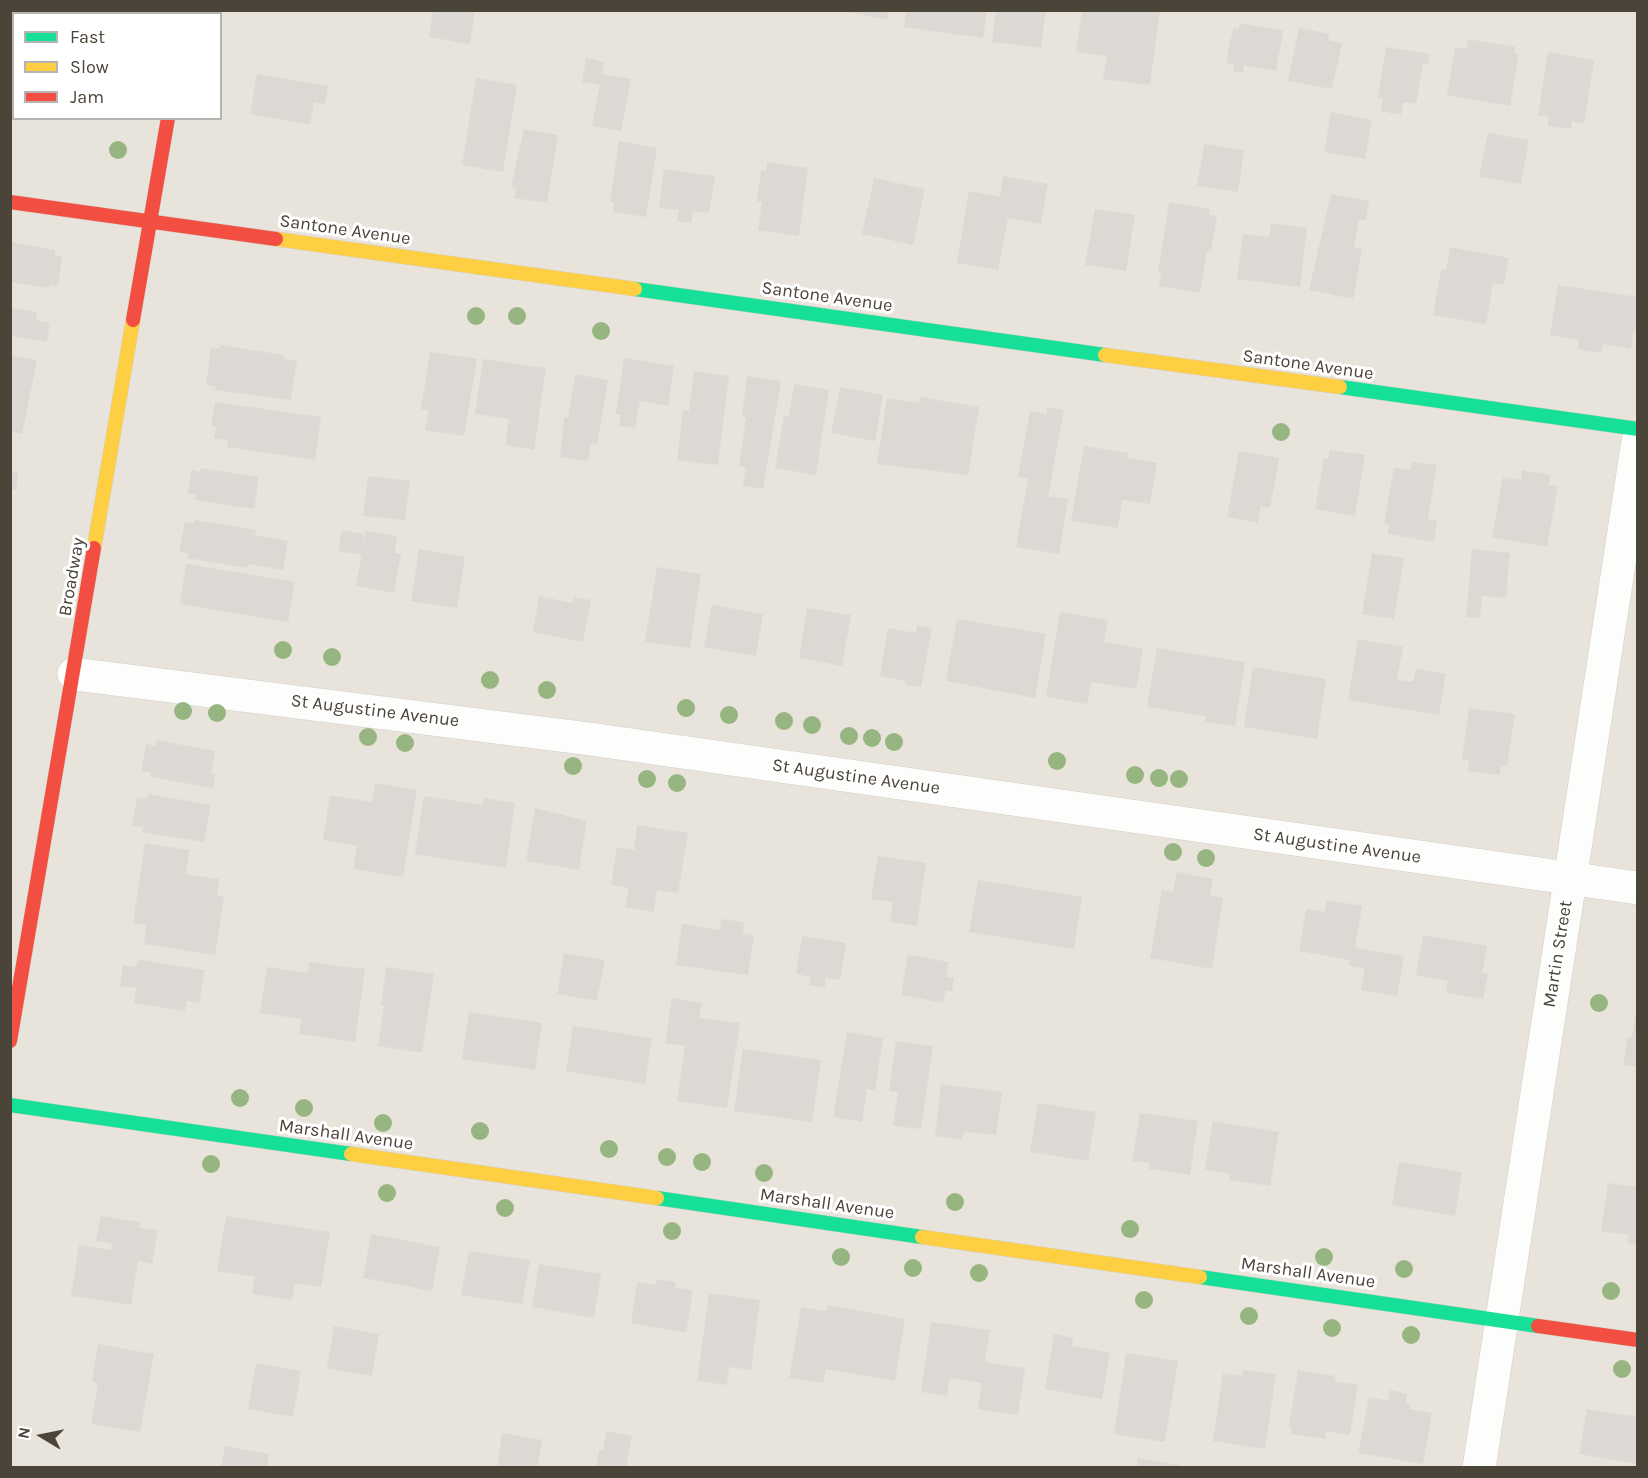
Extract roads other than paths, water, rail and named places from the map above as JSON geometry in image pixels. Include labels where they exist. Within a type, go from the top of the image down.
[{"type":"street","name":"Broadway","points":[[10,1041],[168,120]]},
{"type":"street","name":"Santone Avenue","points":[[10,202],[1638,429]]},
{"type":"street","name":"Martin Street","points":[[1479,1467],[1638,441]]},
{"type":"street","name":"St Augustine Avenue","points":[[74,674],[590,739],[1638,888]]},
{"type":"street","name":"Marshall Avenue","points":[[10,1106],[1638,1340]]}]
